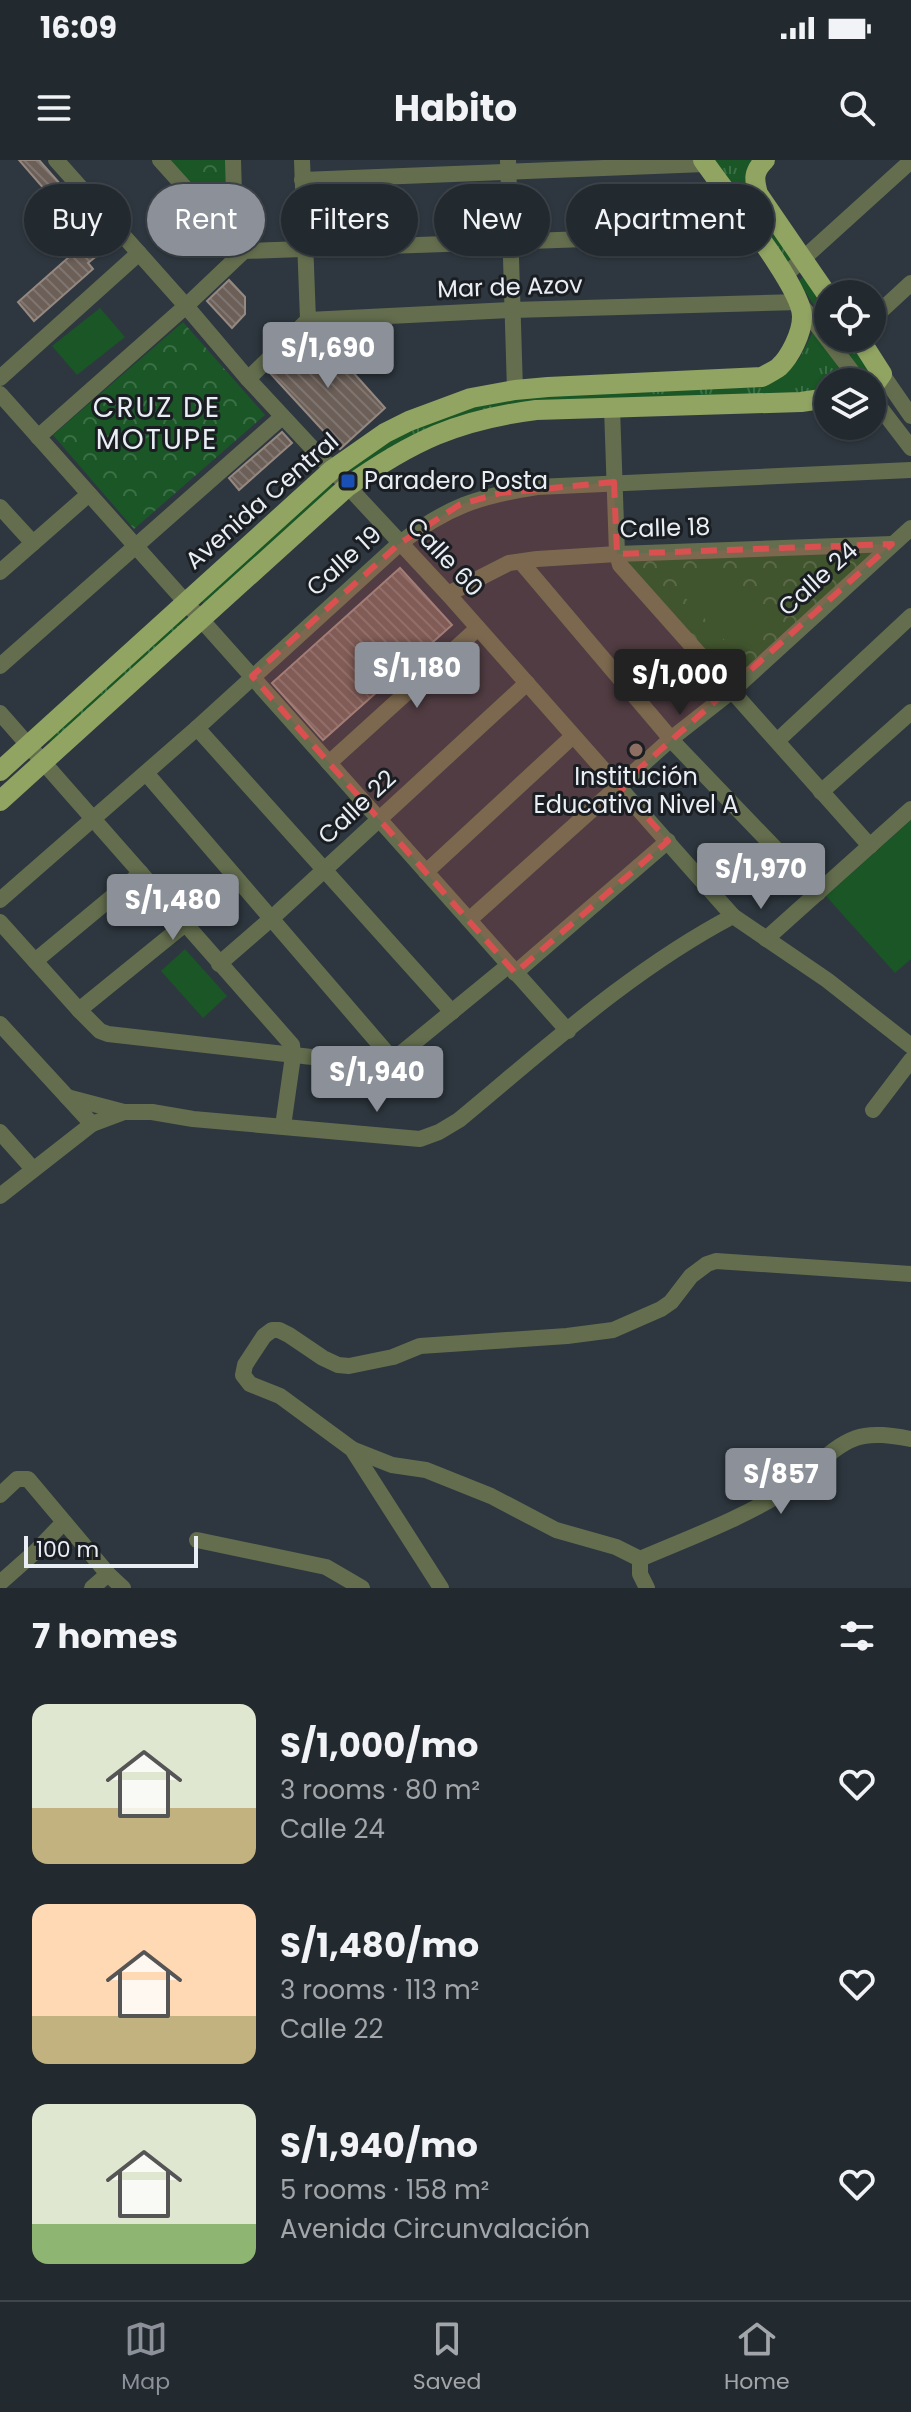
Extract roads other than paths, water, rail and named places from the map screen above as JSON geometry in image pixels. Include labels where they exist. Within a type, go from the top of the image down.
[{"type":"main road","points":[[765,160],[758,167],[754,179],[758,194],[816,280]]},
{"type":"main road","points":[[704,162],[720,184]]},
{"type":"main road","points":[[771,256],[799,302]]},
{"type":"main road","name":"Avenida Central","points":[[0,771],[332,470],[385,433],[471,398],[515,390],[762,377],[779,367],[799,334],[802,316],[799,302]]},
{"type":"main road","name":"Avenida Central","points":[[0,801],[347,487],[383,462],[436,434],[463,423],[536,410],[814,400]]},
{"type":"street","name":"Calle 60","points":[[56,160],[282,417],[448,594],[733,916],[827,980],[911,1046]]},
{"type":"street","points":[[160,160],[182,184]]},
{"type":"street","points":[[233,160],[234,184]]},
{"type":"street","points":[[302,160],[302,184]]},
{"type":"street","points":[[784,276],[911,161]]},
{"type":"street","points":[[302,180],[508,166],[704,162]]},
{"type":"street","points":[[0,378],[139,253]]},
{"type":"street","points":[[38,437],[239,256]]},
{"type":"street","points":[[248,379],[308,320],[306,256]]},
{"type":"street","points":[[510,256],[515,390]]},
{"type":"street","points":[[886,306],[911,283]]},
{"type":"street","points":[[799,302],[849,368]]},
{"type":"street","name":"Mar de Azov","points":[[308,320],[512,310],[799,302]]},
{"type":"street","points":[[886,389],[909,411]]},
{"type":"street","points":[[0,394],[568,1031]]},
{"type":"street","points":[[612,408],[617,554],[620,565],[870,846]]},
{"type":"street","points":[[886,415],[911,448]]},
{"type":"street","points":[[0,666],[282,417]]},
{"type":"street","name":"Calle 19","points":[[0,900],[197,728],[399,544],[459,505],[500,493],[537,487],[911,470]]},
{"type":"street","points":[[0,572],[89,494]]},
{"type":"street","points":[[0,507],[33,543]]},
{"type":"street","name":"Calle 24","points":[[470,919],[672,738],[732,691],[911,528]]},
{"type":"street","name":"Calle 18","points":[[448,594],[509,563],[617,554],[892,544]]},
{"type":"street","points":[[521,562],[677,746],[818,893]]},
{"type":"street","points":[[777,741],[911,616]]},
{"type":"street","points":[[329,763],[478,628]]},
{"type":"street","name":"Calle 22","points":[[219,964],[527,683]]},
{"type":"street","points":[[821,792],[911,712]]},
{"type":"street","points":[[0,713],[292,1045],[283,1126]]},
{"type":"street","points":[[197,728],[452,1012]]},
{"type":"street","points":[[426,872],[573,736]]},
{"type":"street","points":[[146,773],[393,1060]]},
{"type":"street","points":[[766,939],[911,809]]},
{"type":"street","points":[[0,922],[79,1010],[100,1031],[108,1034],[383,1065],[512,969],[668,841]]},
{"type":"street","points":[[35,961],[141,873]]},
{"type":"street","points":[[67,1097],[124,1112],[152,1112],[193,1119],[420,1139],[459,1120],[664,957],[733,916]]},
{"type":"street","points":[[79,1010],[185,924]]},
{"type":"street","points":[[0,1024],[92,1124]]},
{"type":"street","points":[[873,1110],[911,1060]]},
{"type":"street","points":[[0,1196],[92,1124],[124,1112]]},
{"type":"street","points":[[0,1132],[33,1169]]},
{"type":"street","points":[[640,1559],[616,1547],[556,1530],[491,1496],[426,1470],[392,1465],[352,1449],[280,1396],[250,1384],[243,1375],[245,1365],[264,1336],[272,1330],[289,1335],[323,1358],[349,1366],[393,1357],[420,1346],[613,1330],[661,1309],[671,1302],[691,1276],[716,1261],[911,1274]]},
{"type":"street","points":[[640,1559],[785,1491],[809,1475],[835,1449],[858,1437],[891,1435],[911,1439]]},
{"type":"street","points":[[352,1449],[441,1588]]},
{"type":"street","points":[[0,1495],[17,1479],[28,1479],[123,1588]]},
{"type":"street","points":[[0,1583],[64,1522]]},
{"type":"street","points":[[197,1540],[326,1567],[362,1588]]},
{"type":"street","points":[[640,1559],[640,1574],[647,1588]]},
{"type":"street","points":[[92,1588],[108,1574]]},
{"type":"place","name":"Paradero Posta","points":[[348,481]]},
{"type":"place","name":"Institución Educativa Nivel A","points":[[636,750]]},
{"type":"district","name":"CRUZ DE MOTUPE","points":[[157,423]]}]
